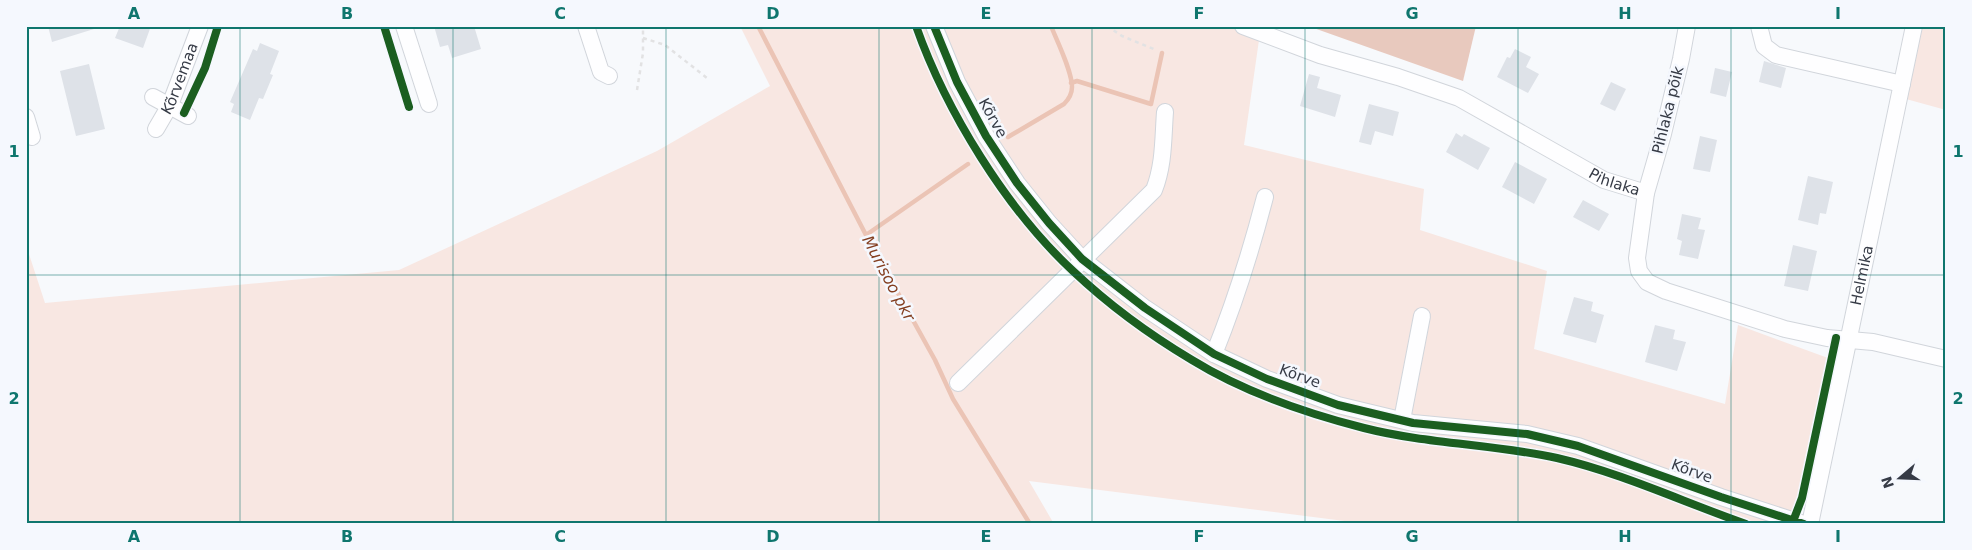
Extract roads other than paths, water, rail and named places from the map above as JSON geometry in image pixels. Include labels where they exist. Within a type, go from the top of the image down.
[{"type":"street","name":"Kõrvemaa","points":[[156,130],[170,105],[200,26]]},
{"type":"street","points":[[404,26],[429,104]]},
{"type":"street","points":[[586,26],[601,72],[609,76]]},
{"type":"street","name":"Kõrve","points":[[934,26],[957,82],[986,136],[1017,183],[1049,223],[1082,259],[1145,308],[1214,354],[1267,379],[1338,405],[1402,420],[1527,434],[1578,446],[1804,524]]},
{"type":"street","name":"Pihlaka","points":[[1243,26],[1320,55],[1398,77],[1459,98],[1604,180],[1646,193],[1637,258],[1639,271],[1647,282],[1666,291],[1785,329],[1828,338],[1873,342],[1946,359]]},
{"type":"street","name":"Pihlaka põik","points":[[1646,193],[1663,134],[1687,26]]},
{"type":"street","points":[[1760,26],[1764,46],[1776,55],[1902,84]]},
{"type":"street","name":"Helmika","points":[[1810,524],[1914,26]]},
{"type":"street","points":[[153,97],[188,116]]},
{"type":"street","points":[[958,383],[1154,190],[1160,176],[1162,164],[1165,112]]},
{"type":"street","points":[[26,117],[32,137]]},
{"type":"street","points":[[1214,354],[1249,257],[1265,197]]},
{"type":"street","points":[[1402,420],[1422,316]]},
{"type":"waterway","name":"Murisoo pkr","points":[[758,26],[867,237],[935,360],[953,399],[1030,524]]},
{"type":"waterway","points":[[1008,137],[1064,104],[1071,94],[1070,73],[1051,26]]},
{"type":"waterway","points":[[1071,83],[1077,81],[1151,104],[1162,53]]},
{"type":"waterway","points":[[866,235],[968,164]]}]
